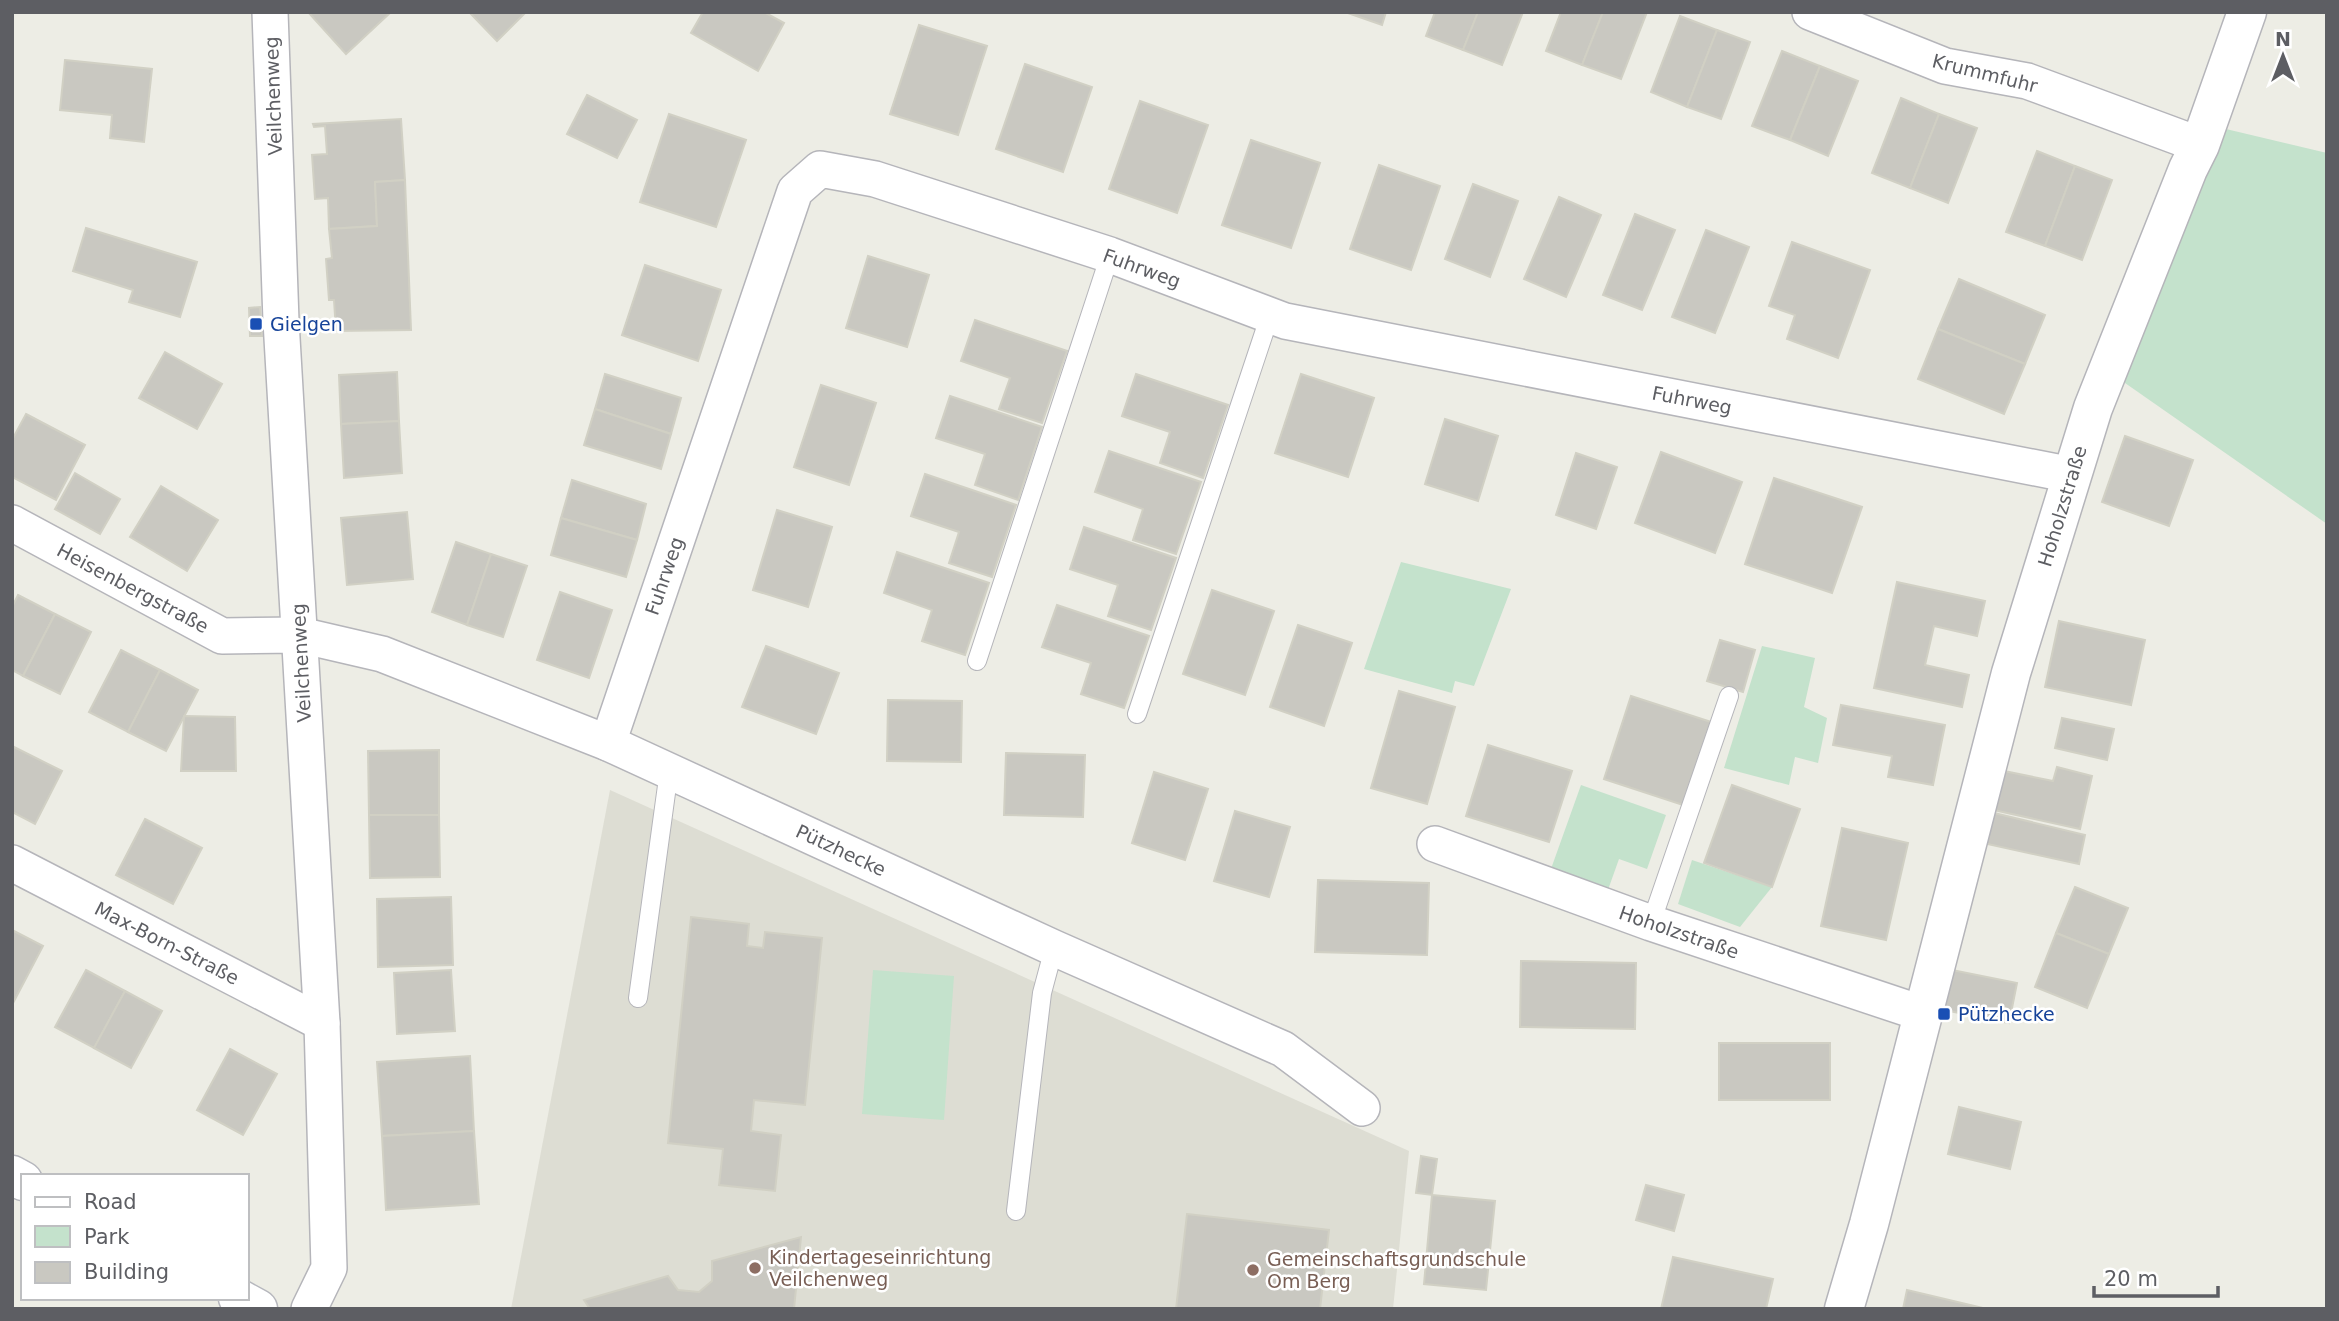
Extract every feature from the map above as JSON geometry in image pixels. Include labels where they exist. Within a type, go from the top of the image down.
[{"type":"street","name":"Veilchenweg","points":[[270,12],[281,321],[322,1023],[329,1268],[309,1309]]},
{"type":"street","name":"Krummfuhr","points":[[1810,12],[1945,66],[2027,80],[2200,145]]},
{"type":"street","name":"Hoholzstraße","points":[[1844,1309],[1870,1224],[2011,673],[2072,475],[2093,408],[2200,145],[2247,12]]},
{"type":"street","name":"Fuhrweg","points":[[608,743],[795,191],[820,169],[875,179],[1110,255],[1285,321],[2072,475]]},
{"type":"street","name":"Heisenbergstraße","points":[[12,523],[222,636],[300,635]]},
{"type":"street","name":"Pützhecke","points":[[300,635],[382,654],[608,743],[1054,948],[1283,1049],[1362,1108]]},
{"type":"street","name":"Hoholzstraße","points":[[1436,844],[1651,923],[1924,1014]]},
{"type":"street","name":"Max-Born-Straße","points":[[12,863],[322,1023]]},
{"type":"street","points":[[242,1300],[258,1309]]},
{"type":"lane","points":[[976,661],[1110,255]]},
{"type":"lane","points":[[1137,714],[1269,314]]},
{"type":"lane","points":[[1651,923],[1729,696]]},
{"type":"lane","points":[[638,998],[669,771]]},
{"type":"lane","points":[[1016,1211],[1042,993],[1054,948]]},
{"type":"shaded area","points":[[610,790],[1409,1151],[1393,1309],[511,1309]]},
{"type":"green space","points":[[2226,129],[2327,153],[2327,524],[2115,376]]},
{"type":"green space","points":[[1401,562],[1511,589],[1474,686],[1455,681],[1452,693],[1364,669]]},
{"type":"green space","points":[[1762,646],[1815,658],[1804,707],[1827,718],[1818,763],[1795,757],[1789,785],[1724,768]]},
{"type":"green space","points":[[1581,785],[1666,815],[1647,869],[1619,859],[1604,901],[1547,880]]},
{"type":"green space","points":[[1692,860],[1772,887],[1740,927],[1678,904]]},
{"type":"green space","points":[[873,970],[954,976],[944,1120],[862,1114]]},
{"type":"building","points":[[308,12],[391,12],[346,54]]},
{"type":"building","points":[[469,12],[526,12],[497,41]]},
{"type":"building","points":[[703,12],[764,12],[784,23],[758,71],[691,33]]},
{"type":"building","points":[[1345,12],[1386,12],[1382,25]]},
{"type":"building","points":[[1435,12],[1478,12],[1463,50],[1426,36]]},
{"type":"building","points":[[1478,12],[1523,12],[1502,65],[1463,50]]},
{"type":"building","points":[[1561,12],[1603,12],[1582,65],[1546,51]]},
{"type":"building","points":[[1603,12],[1647,12],[1621,79],[1582,65]]},
{"type":"building","points":[[1680,16],[1717,30],[1687,107],[1651,92]]},
{"type":"building","points":[[919,25],[987,46],[958,135],[890,114]]},
{"type":"building","points":[[1717,30],[1750,42],[1721,119],[1687,107]]},
{"type":"building","points":[[1782,51],[1820,66],[1790,140],[1752,126]]},
{"type":"building","points":[[65,60],[152,69],[144,142],[110,138],[112,115],[60,110]]},
{"type":"building","points":[[1025,64],[1092,87],[1063,172],[996,149]]},
{"type":"building","points":[[1820,66],[1858,81],[1828,156],[1790,140]]},
{"type":"building","points":[[587,95],[637,120],[617,158],[567,134]]},
{"type":"building","points":[[1901,98],[1939,114],[1910,188],[1872,173]]},
{"type":"building","points":[[1140,101],[1208,125],[1177,213],[1109,189]]},
{"type":"building","points":[[669,114],[746,140],[716,227],[640,202]]},
{"type":"building","points":[[1939,114],[1977,128],[1948,203],[1910,188]]},
{"type":"building","points":[[401,119],[405,180],[375,182],[377,226],[329,229],[328,198],[315,199],[312,155],[327,154],[325,126],[314,127],[313,124]]},
{"type":"building","points":[[1251,140],[1320,163],[1291,248],[1222,225]]},
{"type":"building","points":[[2037,151],[2075,166],[2045,246],[2006,232]]},
{"type":"building","points":[[1379,165],[1440,186],[1411,270],[1350,249]]},
{"type":"building","points":[[2075,166],[2112,180],[2082,260],[2045,246]]},
{"type":"building","points":[[405,180],[411,330],[336,331],[334,300],[329,300],[326,259],[332,258],[329,229],[377,226],[375,182]]},
{"type":"building","points":[[1473,184],[1518,201],[1490,277],[1445,259]]},
{"type":"building","points":[[1559,197],[1601,215],[1566,297],[1524,279]]},
{"type":"building","points":[[1635,214],[1675,230],[1642,310],[1603,295]]},
{"type":"building","points":[[86,228],[197,262],[180,317],[129,302],[133,290],[73,271]]},
{"type":"building","points":[[1706,230],[1749,247],[1715,333],[1672,317]]},
{"type":"building","points":[[1792,242],[1870,270],[1838,358],[1787,339],[1795,315],[1769,306]]},
{"type":"building","points":[[868,256],[929,275],[907,347],[846,328]]},
{"type":"building","points":[[645,265],[721,290],[698,361],[622,335]]},
{"type":"building","points":[[1959,279],[2045,315],[2025,364],[1938,329]]},
{"type":"building","points":[[260,307],[262,336],[250,336],[249,308]]},
{"type":"building","points":[[975,320],[1067,351],[1042,423],[999,409],[1010,378],[961,361]]},
{"type":"building","points":[[1938,329],[2025,364],[2004,414],[1918,379]]},
{"type":"building","points":[[165,352],[222,384],[197,429],[139,398]]},
{"type":"building","points":[[397,372],[399,421],[341,424],[339,375]]},
{"type":"building","points":[[605,374],[681,398],[671,434],[595,409]]},
{"type":"building","points":[[1136,374],[1228,405],[1203,478],[1160,463],[1170,432],[1122,416]]},
{"type":"building","points":[[1301,374],[1374,398],[1348,477],[1275,453]]},
{"type":"building","points":[[821,385],[876,403],[849,485],[794,467]]},
{"type":"building","points":[[950,396],[1042,427],[1018,500],[975,485],[985,454],[936,438]]},
{"type":"building","points":[[595,409],[671,434],[661,469],[584,445]]},
{"type":"building","points":[[26,414],[85,445],[56,500],[12,477],[12,440]]},
{"type":"building","points":[[1445,419],[1498,436],[1478,501],[1425,484]]},
{"type":"building","points":[[399,421],[402,473],[344,478],[341,424]]},
{"type":"building","points":[[2125,436],[2193,460],[2169,526],[2102,502]]},
{"type":"building","points":[[1109,451],[1201,482],[1176,554],[1133,540],[1143,509],[1095,492]]},
{"type":"building","points":[[1661,452],[1742,482],[1715,553],[1635,523]]},
{"type":"building","points":[[1576,453],[1617,467],[1596,529],[1556,515]]},
{"type":"building","points":[[75,473],[120,499],[100,534],[55,509]]},
{"type":"building","points":[[925,474],[1016,505],[992,577],[949,563],[959,532],[911,516]]},
{"type":"building","points":[[1774,478],[1862,507],[1832,593],[1745,564]]},
{"type":"building","points":[[572,480],[646,504],[637,540],[561,518]]},
{"type":"building","points":[[161,486],[218,520],[187,571],[130,537]]},
{"type":"building","points":[[777,510],[832,527],[808,607],[753,590]]},
{"type":"building","points":[[407,512],[413,579],[347,585],[341,518]]},
{"type":"building","points":[[561,518],[637,540],[626,577],[551,555]]},
{"type":"building","points":[[1084,527],[1176,558],[1151,630],[1108,616],[1118,585],[1070,569]]},
{"type":"building","points":[[456,542],[491,554],[467,625],[432,612]]},
{"type":"building","points":[[897,552],[989,583],[965,655],[922,641],[932,610],[884,593]]},
{"type":"building","points":[[491,554],[527,566],[503,637],[467,625]]},
{"type":"building","points":[[1897,582],[1985,601],[1977,636],[1934,626],[1925,665],[1969,675],[1962,707],[1874,688]]},
{"type":"building","points":[[1212,590],[1274,611],[1245,695],[1183,674]]},
{"type":"building","points":[[560,592],[612,610],[589,678],[537,660]]},
{"type":"building","points":[[18,595],[55,614],[23,676],[12,670],[12,607]]},
{"type":"building","points":[[1057,605],[1149,636],[1124,708],[1081,694],[1091,663],[1042,647]]},
{"type":"building","points":[[55,614],[91,632],[60,694],[23,676]]},
{"type":"building","points":[[2059,621],[2145,640],[2131,705],[2045,687]]},
{"type":"building","points":[[1298,625],[1352,643],[1324,726],[1270,707]]},
{"type":"building","points":[[1720,640],[1755,650],[1743,692],[1707,681]]},
{"type":"building","points":[[766,646],[839,673],[816,734],[742,707]]},
{"type":"building","points":[[121,650],[160,670],[128,732],[89,712]]},
{"type":"building","points":[[160,670],[198,690],[166,751],[128,732]]},
{"type":"building","points":[[1399,691],[1455,707],[1427,804],[1371,788]]},
{"type":"building","points":[[1631,696],[1711,722],[1683,805],[1604,779]]},
{"type":"building","points":[[888,700],[962,701],[961,762],[887,761]]},
{"type":"building","points":[[1841,705],[1945,725],[1933,785],[1888,777],[1892,756],[1833,745]]},
{"type":"building","points":[[184,716],[235,717],[236,771],[181,771]]},
{"type":"building","points":[[2062,718],[2114,729],[2107,760],[2055,748]]},
{"type":"building","points":[[1488,745],[1572,771],[1549,842],[1466,816]]},
{"type":"building","points":[[12,746],[62,771],[35,824],[12,812]]},
{"type":"building","points":[[439,750],[439,815],[369,815],[368,751]]},
{"type":"building","points":[[1006,753],[1085,755],[1083,817],[1004,815]]},
{"type":"building","points":[[2057,767],[2092,776],[2080,829],[1989,809],[1999,770],[2053,781]]},
{"type":"building","points":[[1154,772],[1208,789],[1185,860],[1132,843]]},
{"type":"building","points":[[1732,785],[1800,809],[1772,887],[1704,863]]},
{"type":"building","points":[[1235,811],[1290,827],[1269,897],[1214,881]]},
{"type":"building","points":[[1990,812],[2085,835],[2079,864],[1983,843]]},
{"type":"building","points":[[369,815],[439,815],[440,877],[370,878]]},
{"type":"building","points":[[145,819],[202,848],[173,904],[116,875]]},
{"type":"building","points":[[1842,828],[1908,843],[1886,940],[1821,926]]},
{"type":"building","points":[[1318,880],[1429,883],[1427,955],[1315,952]]},
{"type":"building","points":[[2075,887],[2128,908],[2109,954],[2056,933]]},
{"type":"building","points":[[451,897],[453,965],[378,967],[377,899]]},
{"type":"building","points":[[691,917],[749,924],[747,946],[763,948],[765,932],[822,938],[805,1105],[754,1100],[751,1131],[781,1135],[775,1191],[719,1185],[723,1149],[668,1143]]},
{"type":"building","points":[[12,930],[43,946],[12,1005]]},
{"type":"building","points":[[2056,933],[2109,954],[2087,1008],[2035,987]]},
{"type":"building","points":[[1521,961],[1636,963],[1635,1029],[1520,1027]]},
{"type":"building","points":[[86,970],[125,991],[94,1048],[55,1027]]},
{"type":"building","points":[[451,970],[455,1031],[397,1034],[394,973]]},
{"type":"building","points":[[1952,970],[2017,983],[2009,1023],[1944,1010]]},
{"type":"building","points":[[125,991],[162,1011],[131,1068],[94,1048]]},
{"type":"building","points":[[1719,1043],[1830,1043],[1830,1100],[1719,1100]]},
{"type":"building","points":[[230,1049],[277,1074],[243,1135],[197,1110]]},
{"type":"building","points":[[470,1056],[474,1131],[382,1136],[377,1062]]},
{"type":"building","points":[[1959,1107],[2021,1122],[2010,1169],[1948,1154]]},
{"type":"building","points":[[474,1131],[479,1204],[386,1210],[382,1136]]},
{"type":"building","points":[[1421,1156],[1437,1159],[1432,1195],[1416,1193]]},
{"type":"building","points":[[1646,1185],[1684,1195],[1674,1231],[1636,1220]]},
{"type":"building","points":[[1432,1195],[1495,1201],[1486,1290],[1424,1284]]},
{"type":"building","name":"Gemeinschaftsgrundschule Om Berg","points":[[1187,1214],[1329,1230],[1320,1309],[1176,1309]]},
{"type":"building","name":"Kindertageseinrichtung Veilchenweg","points":[[801,1237],[794,1309],[590,1309],[584,1300],[668,1276],[678,1290],[699,1292],[712,1281],[712,1261]]},
{"type":"building","points":[[1673,1257],[1773,1279],[1766,1309],[1661,1309]]},
{"type":"building","points":[[1907,1290],[1987,1309],[1903,1309]]},
{"type":"place","name":"Gielgen","points":[[256,324]]},
{"type":"place","name":"Pützhecke","points":[[1944,1014]]},
{"type":"place","name":"Kindertageseinrichtung Veilchenweg","points":[[755,1268]]},
{"type":"place","name":"Gemeinschaftsgrundschule Om Berg","points":[[1253,1270]]}]
